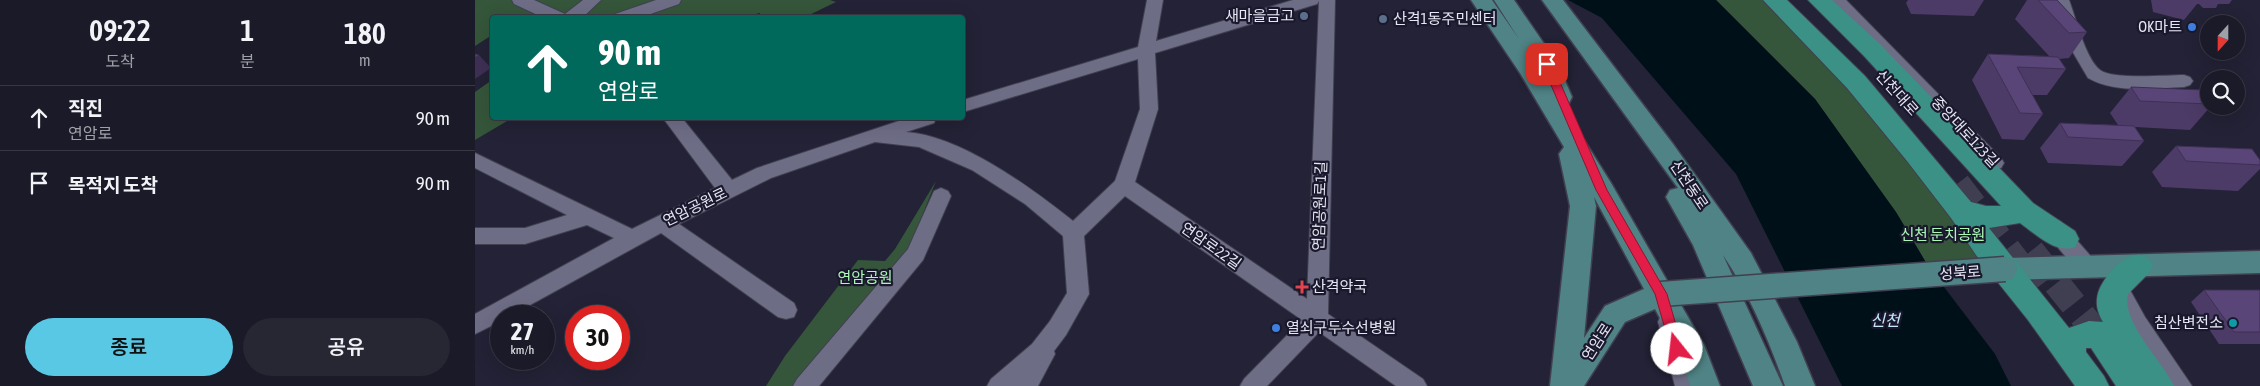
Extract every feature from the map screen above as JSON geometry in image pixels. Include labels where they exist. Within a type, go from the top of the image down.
[{"type":"highway","points":[[1774,0],[1856,82],[1959,197],[1973,216],[1992,219],[2013,215],[2017,204]]},
{"type":"highway","name":"신천대로","points":[[1787,0],[1860,70],[1959,197]]},
{"type":"highway","name":"신천대로","points":[[1805,0],[1826,18],[1892,87],[1983,191]]},
{"type":"highway","points":[[1819,0],[1872,50],[2023,211],[2065,239]]},
{"type":"highway","points":[[1959,197],[1986,247],[2039,311],[2095,368],[2137,373],[2158,386]]},
{"type":"highway","points":[[2128,276],[2112,297],[2114,313],[2137,373]]},
{"type":"main road","points":[[1481,0],[1529,69],[1602,190],[1694,354],[1705,386]]},
{"type":"main road","points":[[1504,0],[1547,64],[1602,190]]},
{"type":"main road","name":"신천동로","points":[[1537,0],[1590,69],[1684,204],[1705,243],[1768,386]]},
{"type":"main road","name":"신천동로","points":[[1552,0],[1665,150],[1742,261],[1783,342],[1800,386]]},
{"type":"main road","points":[[1565,129],[1583,206],[1567,386]]},
{"type":"main road","name":"성북로","points":[[1661,294],[2005,270],[2087,268],[2128,276],[2260,262]]},
{"type":"main road","name":"연암로","points":[[1567,386],[1615,314],[1661,294]]},
{"type":"street","points":[[520,0],[552,15]]},
{"type":"street","points":[[575,15],[593,0]]},
{"type":"street","points":[[630,15],[673,0]]},
{"type":"street","points":[[1073,232],[1124,185],[1149,109],[1146,49],[1155,0]]},
{"type":"street","points":[[965,105],[1311,0]]},
{"type":"street","name":"연암공원로1길","points":[[1317,319],[1327,0]]},
{"type":"street","name":"중앙대로123길","points":[[1837,0],[1931,96],[2065,239],[2087,268]]},
{"type":"street","points":[[2061,0],[2081,54],[2094,74],[2115,82],[2184,81]]},
{"type":"street","points":[[674,120],[728,190]]},
{"type":"street","name":"연암공원로","points":[[475,326],[632,238],[764,173],[921,120]]},
{"type":"street","points":[[871,136],[922,140],[979,165],[1032,199],[1073,232],[1078,294],[1026,386]]},
{"type":"street","points":[[479,167],[632,238]]},
{"type":"street","name":"연암로22길","points":[[1124,185],[1415,386]]},
{"type":"street","points":[[805,386],[916,254],[941,196]]},
{"type":"street","points":[[475,236],[525,236],[587,217]]},
{"type":"street","points":[[662,223],[786,310]]},
{"type":"street","points":[[2128,276],[2137,324],[2181,386]]},
{"type":"street","points":[[1661,294],[1687,386]]},
{"type":"street","points":[[1252,386],[1317,319]]},
{"type":"street","points":[[999,386],[1040,351],[1058,328]]},
{"type":"green space","points":[[475,0],[830,0],[836,2],[809,15],[760,15],[760,13],[751,15],[490,15],[490,36],[475,46]]},
{"type":"green space","name":"신천 둔치공원","points":[[1716,0],[1768,0],[1791,22],[1998,260],[1928,266],[1899,217],[1815,99]]},
{"type":"green space","points":[[490,81],[490,120],[509,120],[475,140],[475,92]]},
{"type":"green space","name":"연암공원","points":[[936,181],[908,251],[795,386],[766,386],[785,356],[858,260],[885,261],[895,249]]},
{"type":"water","name":"신천","points":[[1568,0],[1716,0],[1815,99],[1896,212],[1928,266],[1995,354],[2011,386],[1842,386],[1736,174],[1602,18]]},
{"type":"building","points":[[2038,0],[2057,0],[2087,32],[2069,33]]},
{"type":"building","points":[[1988,54],[2058,57],[2066,69],[2017,67],[2043,114],[2020,113]]},
{"type":"building","points":[[2131,87],[2200,90],[2200,104],[2140,101]]},
{"type":"building","points":[[2060,123],[2134,126],[2144,141],[2068,137]]},
{"type":"building","points":[[2176,146],[2252,149],[2260,160],[2260,165],[2186,161]]},
{"type":"building","points":[[2204,290],[2260,290],[2260,332],[2234,332]]},
{"type":"tunnel","points":[[1957,184],[2037,288]]},
{"type":"tunnel","points":[[2031,251],[2105,344]]},
{"type":"place","name":"새마을금고","points":[[1304,16]]},
{"type":"place","name":"산격1동주민센터","points":[[1383,19]]},
{"type":"place","name":"OK마트","points":[[2192,27]]},
{"type":"place","name":"산격약국","points":[[1302,287]]},
{"type":"place","name":"침산변전소","points":[[2233,323]]},
{"type":"place","name":"열쇠구두수선병원","points":[[1276,328]]},
{"type":"route","points":[[1547,64],[1602,190],[1661,294],[1677,349]]}]
